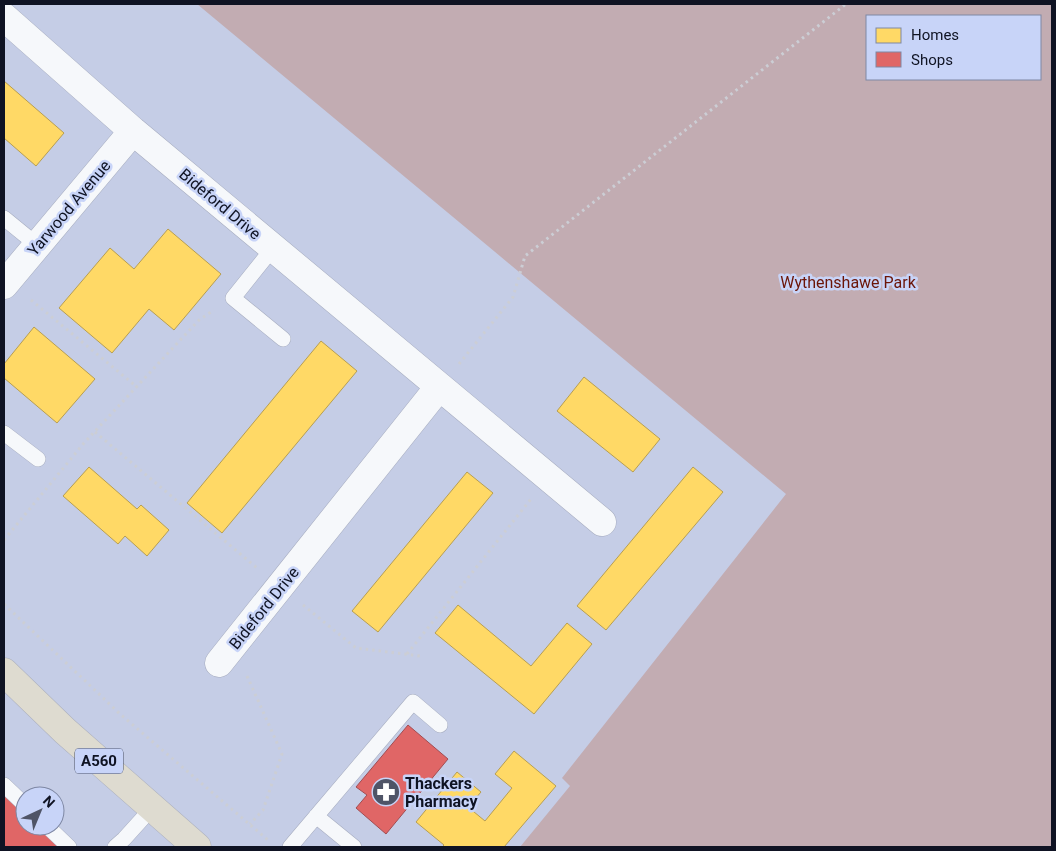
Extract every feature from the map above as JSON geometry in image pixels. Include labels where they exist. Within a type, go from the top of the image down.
[{"type":"highway","name":"A560","points":[[4,672],[65,731],[197,847]]},
{"type":"street","name":"Bideford Drive","points":[[4,17],[133,131],[602,522]]},
{"type":"street","name":"Yarwood Avenue","points":[[6,283],[133,131]]},
{"type":"street","name":"Bideford Drive","points":[[227,654],[439,387]]},
{"type":"lane","points":[[4,218],[37,245]]},
{"type":"lane","points":[[273,248],[233,298],[283,339]]},
{"type":"lane","points":[[4,432],[38,459]]},
{"type":"lane","points":[[290,847],[412,702],[440,725]]},
{"type":"lane","points":[[4,785],[15,795]]},
{"type":"lane","points":[[115,847],[152,808]]},
{"type":"lane","points":[[316,816],[354,847]]},
{"type":"lane","points":[[57,836],[69,847]]},
{"type":"path","points":[[439,387],[513,297],[525,256],[846,4]]},
{"type":"path","points":[[6,283],[137,387]]},
{"type":"path","points":[[4,540],[95,432],[199,320],[233,298]]},
{"type":"path","points":[[95,432],[280,588],[356,648],[420,656]]},
{"type":"path","points":[[407,654],[548,478]]},
{"type":"path","points":[[4,604],[120,714],[273,844]]},
{"type":"path","points":[[227,654],[282,754],[262,810],[250,824]]},
{"type":"green space","name":"Wythenshawe Park","points":[[197,4],[1052,4],[1052,847],[520,847],[570,786],[562,778],[786,494]]},
{"type":"building: Homes","points":[[4,81],[64,133],[36,166],[4,138]]},
{"type":"building: Homes","points":[[168,229],[221,274],[174,330],[149,309],[112,353],[59,308],[110,248],[134,269]]},
{"type":"building: Homes","points":[[34,327],[95,379],[57,423],[4,378],[4,364]]},
{"type":"building: Homes","points":[[321,341],[357,371],[222,533],[187,503]]},
{"type":"building: Homes","points":[[584,377],[660,439],[633,472],[557,411]]},
{"type":"building: Homes","points":[[89,467],[137,509],[141,505],[169,530],[147,556],[125,536],[118,544],[63,496]]},
{"type":"building: Homes","points":[[693,467],[723,492],[606,630],[577,606]]},
{"type":"building: Homes","points":[[467,472],[493,493],[378,632],[352,611]]},
{"type":"building: Homes","points":[[458,605],[531,666],[567,623],[592,644],[534,714],[435,633]]},
{"type":"building: Homes","points":[[514,751],[556,786],[504,847],[442,847],[444,845],[416,822],[457,772],[481,792],[468,807],[485,821],[512,788],[495,774]]},
{"type":"building: Shops","points":[[408,725],[448,759],[386,834],[356,808],[367,795],[356,787]]},
{"type":"building: Shops","points":[[4,795],[15,805],[15,836],[48,836],[60,847],[4,847]]},
{"type":"place","name":"Thackers Pharmacy","points":[[386,792]]}]
